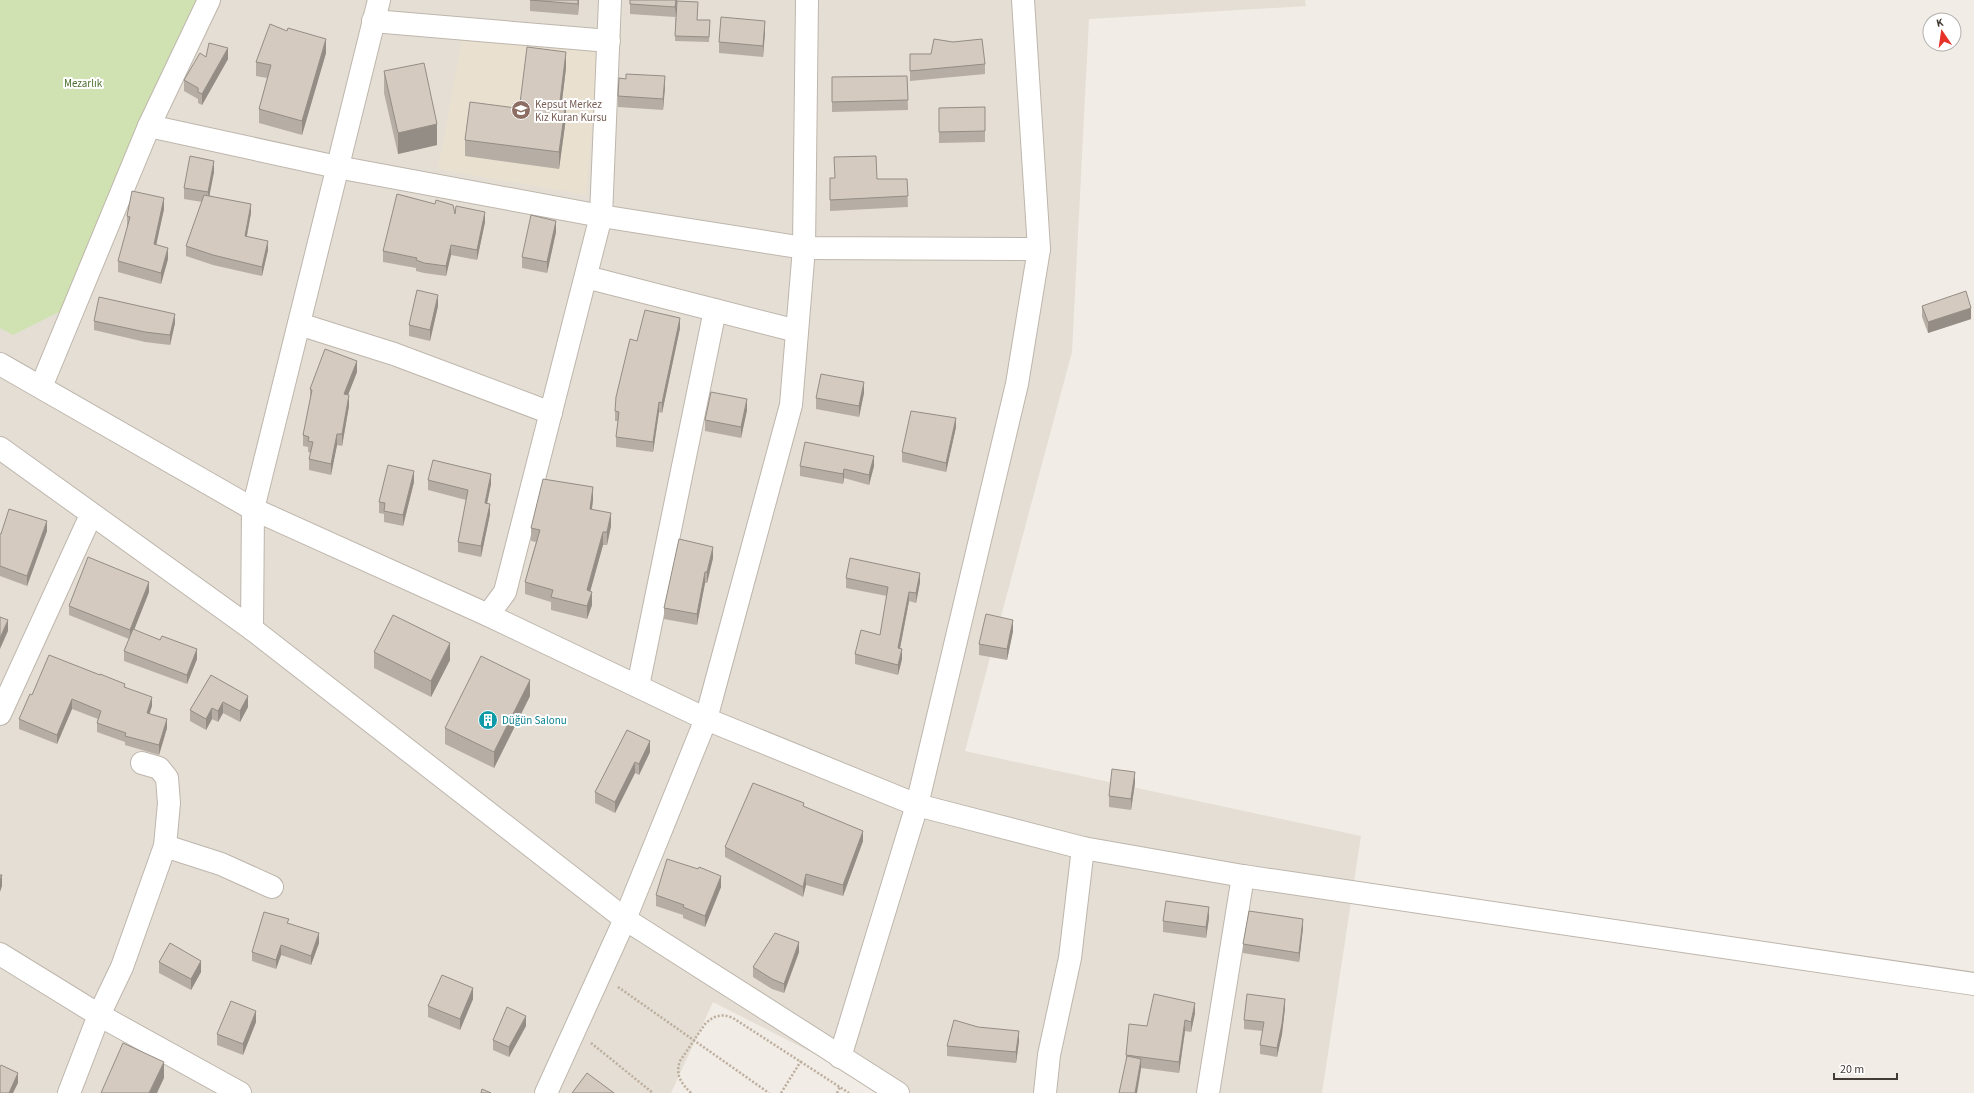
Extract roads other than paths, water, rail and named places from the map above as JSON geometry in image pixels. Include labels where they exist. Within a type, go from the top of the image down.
[{"type":"street","points":[[41,387],[149,126],[209,0]]},
{"type":"street","points":[[252,629],[253,509],[378,0]]},
{"type":"street","points":[[488,615],[505,592],[601,216],[610,0]]},
{"type":"street","points":[[546,1093],[601,975],[625,919],[706,719],[792,405],[804,248],[807,0]]},
{"type":"street","points":[[840,1057],[917,804],[1017,384],[1039,249],[1023,0]]},
{"type":"street","points":[[373,21],[609,41]]},
{"type":"street","points":[[149,126],[338,167],[601,216],[804,248],[1039,249]]},
{"type":"street","points":[[586,277],[797,331]]},
{"type":"street","points":[[638,686],[716,310]]},
{"type":"street","points":[[299,324],[394,354],[551,413]]},
{"type":"street","points":[[0,364],[253,509],[488,615],[706,719],[917,804],[1083,848],[1243,876],[1974,984]]},
{"type":"street","points":[[0,448],[91,515],[252,629],[625,919],[898,1093]]},
{"type":"street","points":[[0,714],[91,515]]},
{"type":"street","points":[[69,1093],[99,1015],[122,967],[165,846],[169,803],[167,778],[159,768],[142,763]]},
{"type":"street","points":[[165,846],[221,864],[272,887]]},
{"type":"street","points":[[1045,1093],[1049,1055],[1070,958],[1083,848]]},
{"type":"street","points":[[1208,1093],[1243,876]]},
{"type":"street","points":[[0,954],[99,1015],[240,1093]]},
{"type":"place","name":"Kepsut Merkez Kız Kuran Kursu","points":[[521,110]]},
{"type":"place","name":"Düğün Salonu","points":[[488,720]]},
{"type":"park label","name":"Mezarlık","points":[[83,83]]}]
